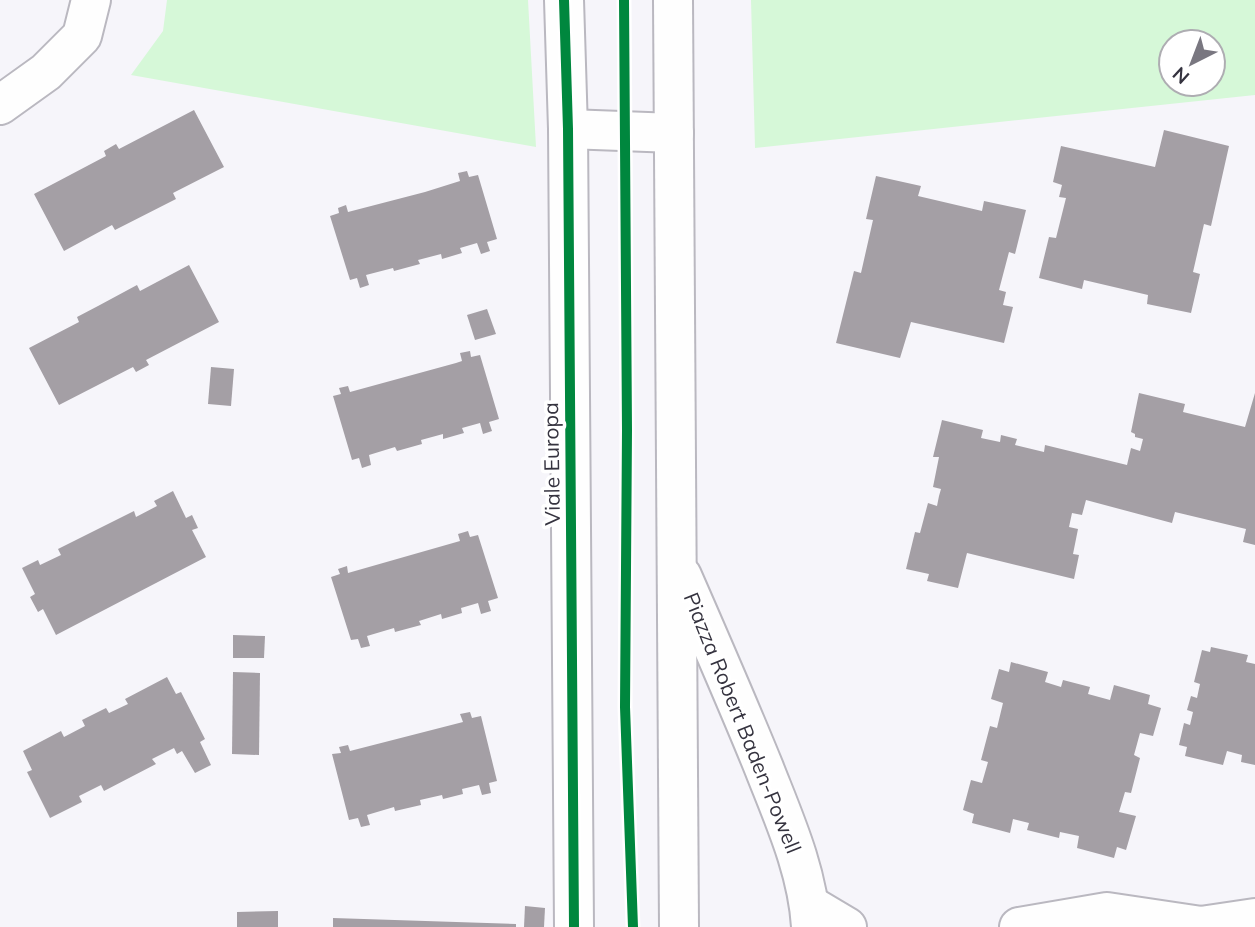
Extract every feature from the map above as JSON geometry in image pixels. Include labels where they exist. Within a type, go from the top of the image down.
[{"type":"street","points":[[0,105],[46,72],[82,36],[91,0]]},
{"type":"street","name":"Viale Europa","points":[[564,0],[568,129],[574,927]]},
{"type":"street","points":[[673,0],[679,927]]},
{"type":"street","points":[[568,129],[674,134]]},
{"type":"street","name":"Piazza Robert Baden-Powell","points":[[676,562],[732,689],[791,835],[810,916]]},
{"type":"street","points":[[1019,927],[1107,912],[1200,927],[1255,918]]},
{"type":"street","points":[[810,916],[847,927]]},
{"type":"green space","points":[[167,0],[528,0],[536,147],[131,75],[163,31]]},
{"type":"green space","points":[[751,0],[1255,0],[1255,95],[1227,98],[1227,28],[1157,28],[1157,98],[1227,98],[755,148]]},
{"type":"building","points":[[194,110],[224,167],[173,193],[176,199],[115,230],[112,225],[64,251],[34,194],[106,156],[104,151],[116,144],[119,149]]},
{"type":"building","points":[[1164,130],[1229,146],[1211,226],[1204,224],[1193,272],[1200,274],[1191,313],[1147,304],[1148,295],[1084,280],[1082,289],[1039,278],[1049,237],[1056,238],[1066,198],[1059,197],[1062,185],[1053,182],[1061,146],[1155,167]]},
{"type":"building","points":[[467,171],[469,177],[478,175],[497,239],[487,242],[490,251],[481,254],[477,243],[460,248],[462,253],[442,259],[441,254],[418,260],[420,264],[366,275],[369,285],[360,288],[357,278],[350,280],[330,216],[339,213],[338,208],[346,205],[348,212],[425,192],[460,181],[458,173]]},
{"type":"building","points":[[876,176],[921,186],[918,196],[982,211],[984,201],[1026,210],[1015,254],[1009,252],[999,290],[1006,292],[1003,305],[1013,307],[1004,343],[911,322],[900,358],[836,343],[854,271],[861,273],[873,220],[866,219]]},
{"type":"building","points":[[189,265],[219,322],[146,360],[149,365],[136,372],[133,367],[59,405],[29,348],[79,322],[77,317],[137,285],[140,291]]},
{"type":"building","points":[[487,309],[496,334],[475,340],[467,315]]},
{"type":"building","points":[[470,351],[471,357],[480,355],[499,419],[489,422],[492,431],[483,434],[480,423],[462,428],[464,433],[443,439],[443,434],[421,440],[422,444],[397,451],[395,447],[369,455],[371,465],[362,468],[359,458],[352,460],[333,396],[341,394],[339,388],[348,386],[350,392],[456,363],[462,361],[460,353]]},
{"type":"building","points":[[211,367],[234,369],[231,406],[208,404]]},
{"type":"building","points":[[1139,393],[1185,404],[1183,412],[1245,427],[1255,393],[1255,545],[1243,542],[1246,529],[1175,512],[1172,523],[1086,500],[1082,515],[1072,513],[1069,527],[1078,529],[1073,554],[1079,555],[1074,579],[967,553],[958,588],[927,581],[929,574],[906,569],[915,532],[920,533],[928,503],[937,506],[941,489],[933,487],[939,457],[933,457],[942,420],[983,430],[981,438],[1000,442],[1001,435],[1017,439],[1015,445],[1044,452],[1045,445],[1127,465],[1131,448],[1140,451],[1143,439],[1135,437],[1131,432]]},
{"type":"building","points":[[173,491],[186,518],[192,515],[198,528],[192,530],[206,557],[56,635],[43,609],[38,612],[30,597],[35,594],[22,568],[38,560],[40,565],[61,555],[58,549],[134,511],[136,517],[157,506],[154,501]]},
{"type":"building","points":[[468,531],[470,537],[478,535],[498,598],[488,601],[491,611],[481,614],[478,603],[461,608],[462,613],[442,619],[441,614],[419,621],[421,625],[395,632],[394,628],[367,636],[370,646],[361,648],[358,639],[351,640],[331,577],[340,574],[338,569],[347,566],[348,573],[460,541],[458,534]]},
{"type":"building","points":[[233,635],[265,636],[264,658],[233,658]]},
{"type":"building","points":[[1211,647],[1248,655],[1246,662],[1255,664],[1255,765],[1241,762],[1242,755],[1227,751],[1223,765],[1185,756],[1187,747],[1179,745],[1184,723],[1190,725],[1193,712],[1187,710],[1191,696],[1197,698],[1200,684],[1194,682],[1202,650],[1210,652]]},
{"type":"building","points":[[1011,662],[1048,672],[1045,682],[1061,687],[1063,680],[1090,687],[1088,694],[1110,700],[1114,685],[1150,695],[1148,704],[1161,708],[1153,736],[1140,733],[1134,755],[1140,758],[1131,793],[1125,792],[1119,812],[1136,816],[1126,850],[1117,847],[1114,858],[1077,848],[1079,836],[1060,832],[1059,838],[1027,830],[1029,823],[1013,819],[1010,833],[972,823],[974,814],[963,810],[971,780],[982,783],[988,762],[981,760],[990,726],[997,728],[1003,703],[991,699],[999,669],[1009,672]]},
{"type":"building","points":[[233,672],[260,673],[259,755],[232,754]]},
{"type":"building","points":[[167,677],[176,694],[181,692],[205,739],[200,742],[211,765],[195,773],[182,751],[177,754],[174,748],[152,759],[156,764],[104,791],[101,785],[79,796],[82,802],[50,818],[27,772],[32,770],[23,751],[61,731],[64,737],[85,726],[82,720],[106,708],[109,713],[128,704],[125,699]]},
{"type":"building","points":[[470,712],[472,718],[481,716],[497,781],[489,783],[491,793],[482,795],[479,785],[462,789],[463,794],[443,799],[442,795],[420,800],[421,805],[395,811],[394,807],[367,815],[370,825],[361,827],[358,818],[349,820],[332,754],[341,753],[339,747],[348,745],[350,751],[463,722],[460,714]]},
{"type":"building","points":[[525,906],[545,908],[544,927],[524,927]]},
{"type":"building","points":[[278,911],[278,927],[237,927],[237,912]]},
{"type":"building","points":[[333,918],[516,924],[516,927],[333,927]]},
{"type":"cycle path","points":[[564,0],[568,129],[574,927]]},
{"type":"cycle path","points":[[624,0],[627,430],[625,707],[633,927]]}]
